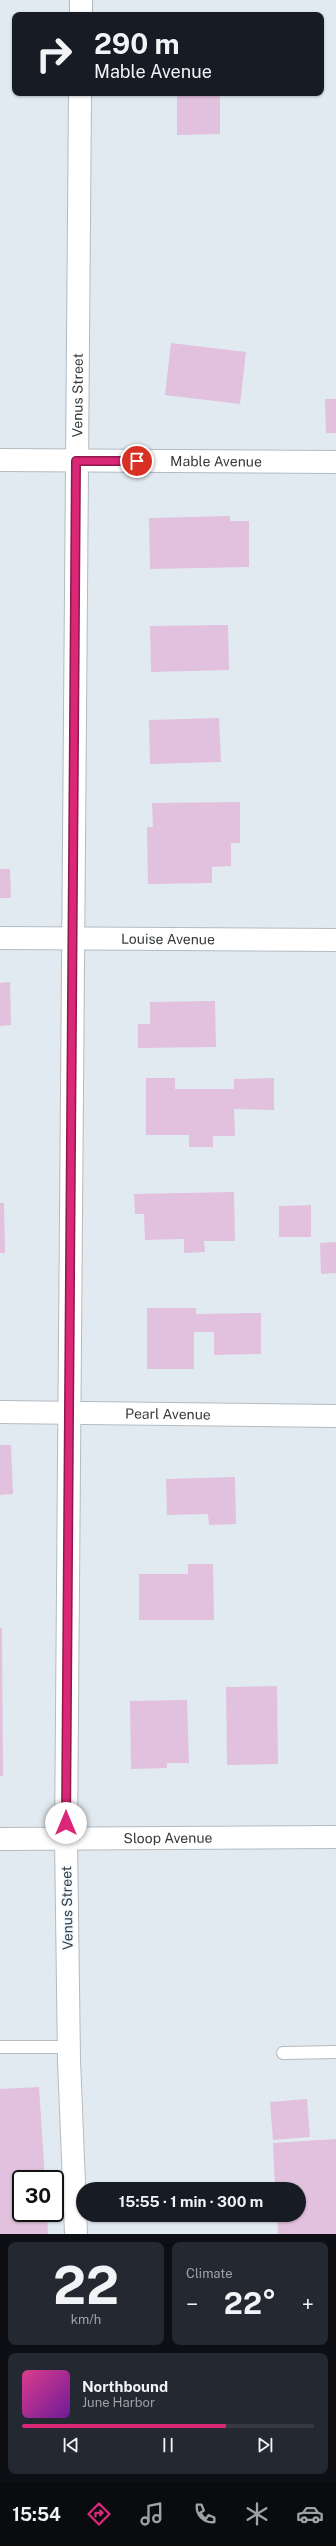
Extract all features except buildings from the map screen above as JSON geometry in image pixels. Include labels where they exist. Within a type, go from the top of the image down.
[{"type":"street","points":[[81,0],[81,12]]},
{"type":"street","name":"Venus Street","points":[[76,2234],[69,2047],[66,1838],[80,96]]},
{"type":"street","name":"Mable Avenue","points":[[0,460],[336,462]]},
{"type":"street","name":"Louise Avenue","points":[[0,938],[336,940]]},
{"type":"street","name":"Pearl Avenue","points":[[0,1412],[336,1416]]},
{"type":"street","name":"Sloop Avenue","points":[[0,1839],[336,1837]]},
{"type":"lane","points":[[0,2047],[69,2047]]},
{"type":"lane","points":[[283,2053],[336,2052]]},
{"type":"route","points":[[66,1823],[76,461],[137,461]]}]
